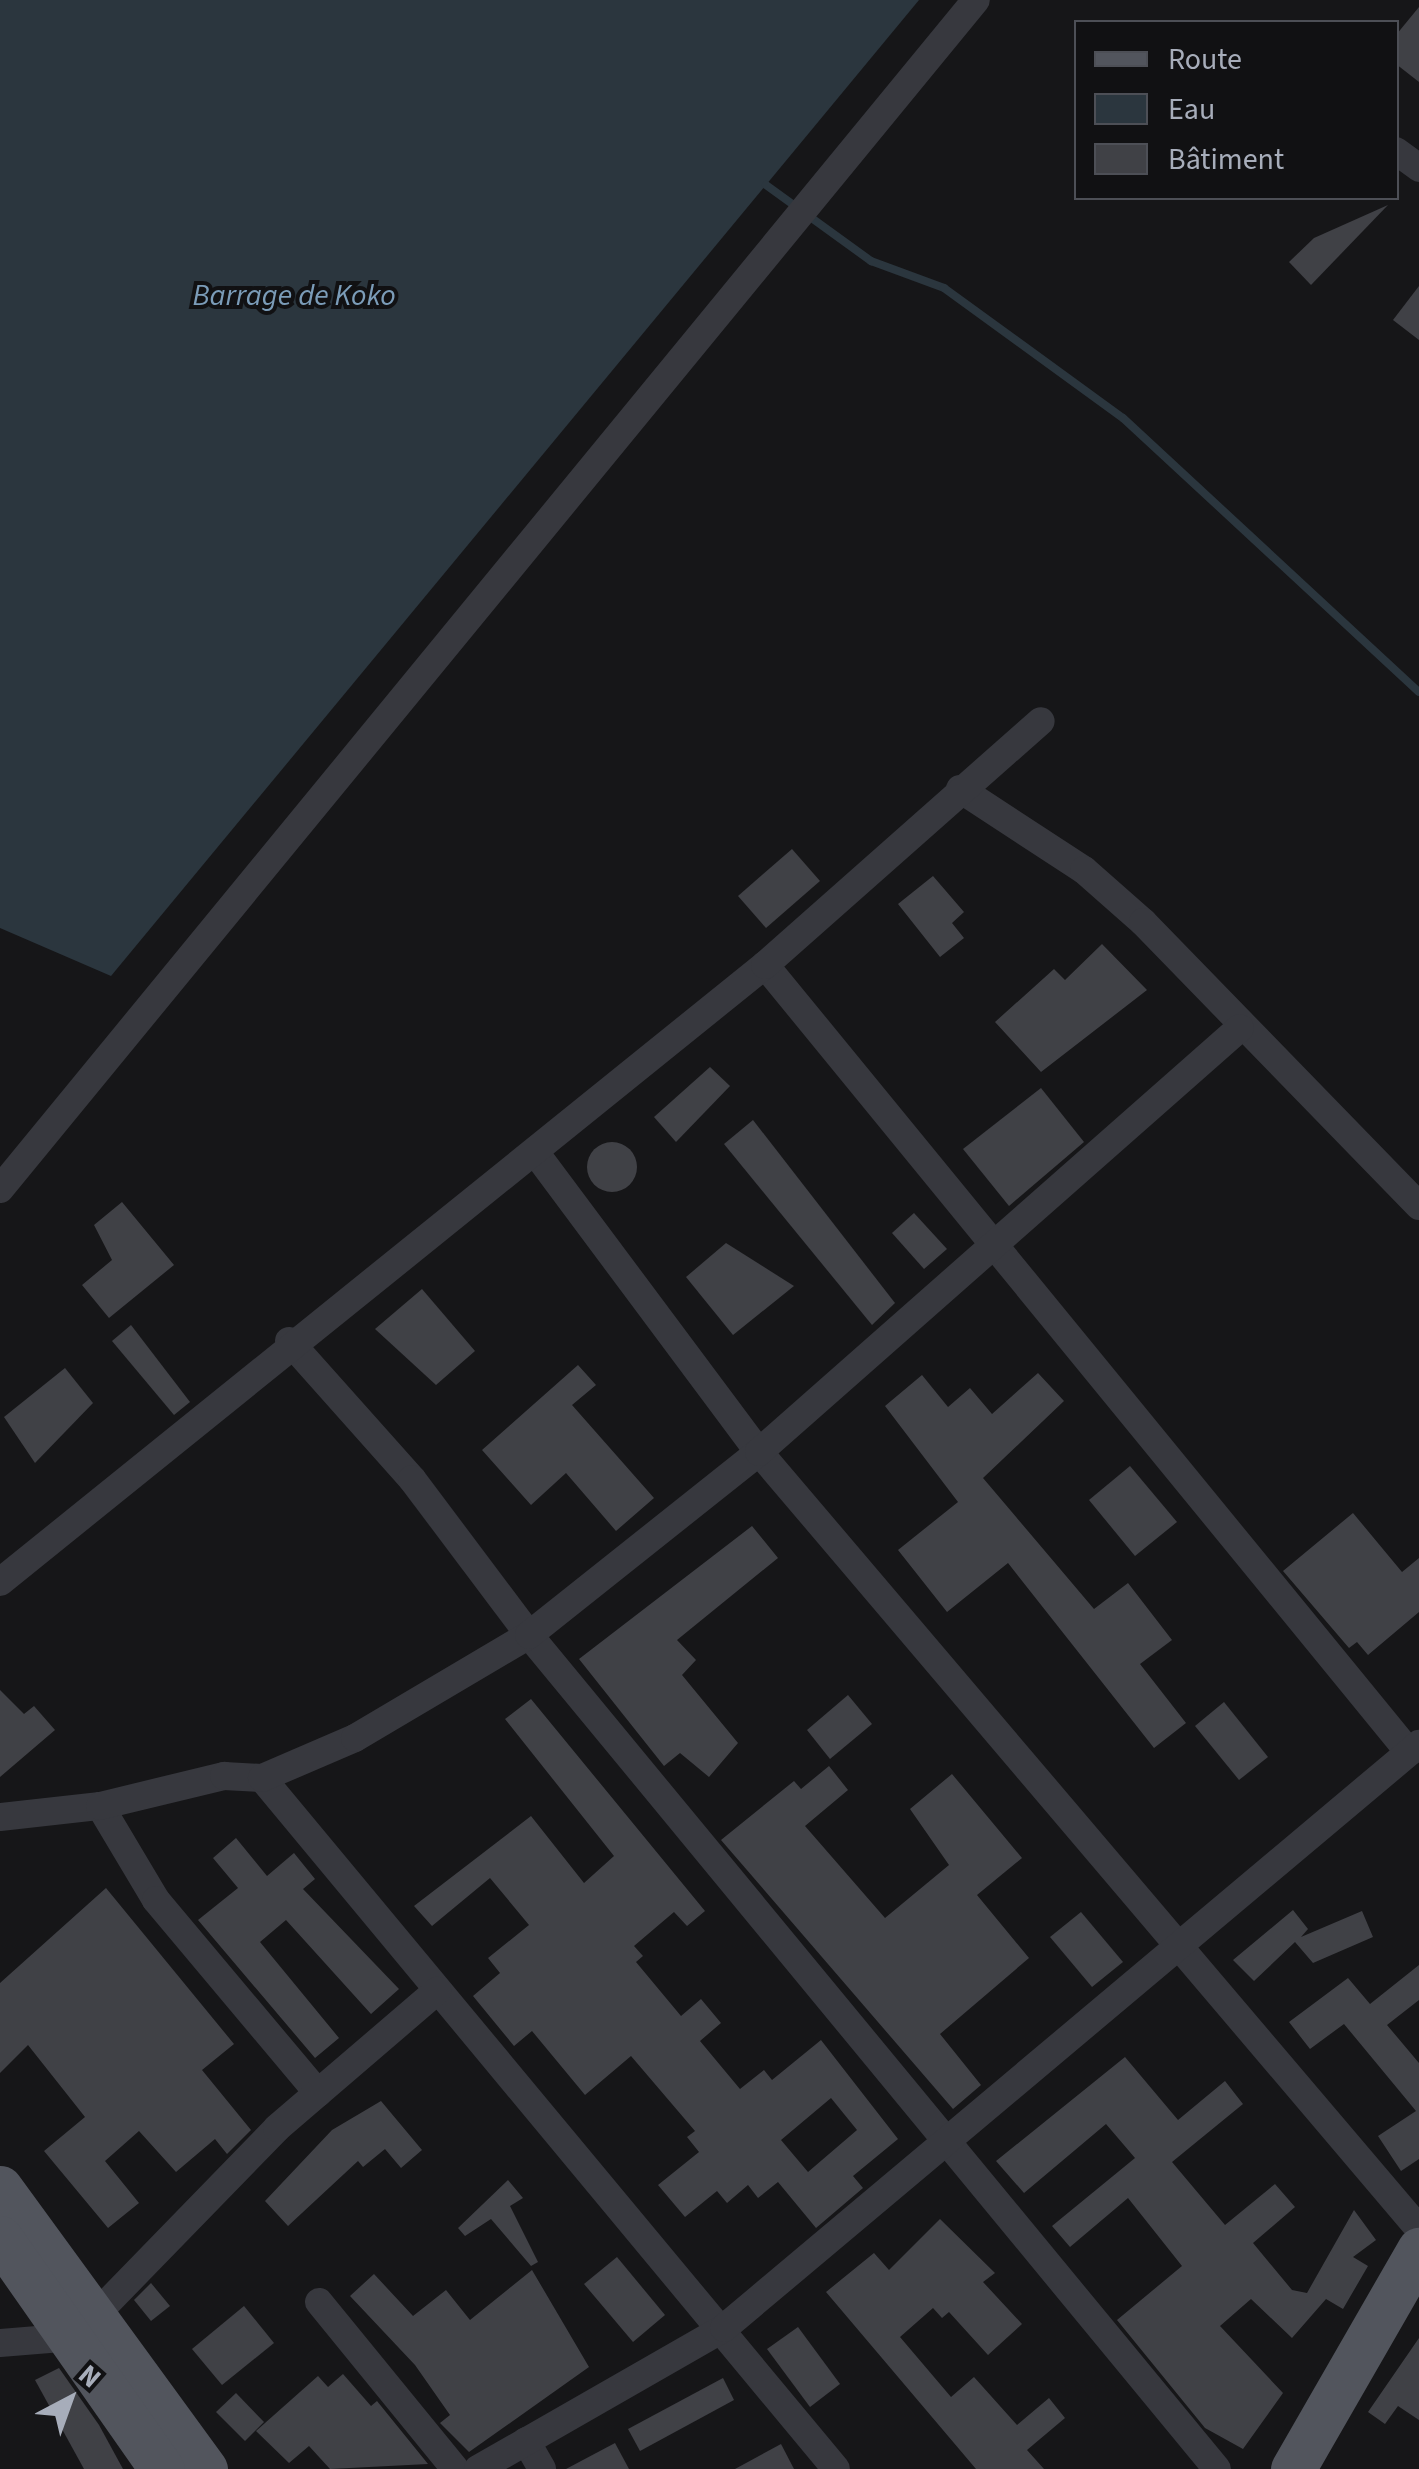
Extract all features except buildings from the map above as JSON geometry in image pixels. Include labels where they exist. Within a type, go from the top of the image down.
[{"type":"main road","points":[[0,2188],[84,2323],[162,2469]]},
{"type":"main road","points":[[0,2238],[84,2323],[205,2469]]},
{"type":"main road","points":[[1293,2469],[1416,2258]]},
{"type":"street","points":[[0,1189],[976,0]]},
{"type":"street","points":[[1399,152],[1419,168]]},
{"type":"street","points":[[0,1582],[50,1551],[289,1341],[535,1152],[765,965],[1041,721]]},
{"type":"street","points":[[960,789],[1084,870],[1419,1206]]},
{"type":"street","points":[[478,2469],[724,2328],[1182,1950],[1414,1748],[765,965]]},
{"type":"street","points":[[0,1816],[100,1806],[224,1776],[262,1778],[355,1738],[530,1634],[758,1452],[991,1242],[1240,1028]]},
{"type":"street","points":[[535,1152],[758,1452],[1182,1950],[1416,2258]]},
{"type":"street","points":[[289,1341],[412,1479],[530,1634],[1217,2469]]},
{"type":"street","points":[[262,1778],[436,1991],[724,2328],[836,2469]]},
{"type":"street","points":[[100,1806],[156,1900],[318,2093]]},
{"type":"street","points":[[0,2343],[84,2323],[318,2093],[436,1991]]},
{"type":"street","points":[[319,2302],[455,2469]]},
{"type":"street","points":[[526,2441],[542,2469]]},
{"type":"water","name":"Barrage de Koko","points":[[0,0],[919,0],[111,976],[0,928]]},
{"type":"waterway","points":[[766,185],[871,261],[944,288],[1123,418],[1419,692]]}]
